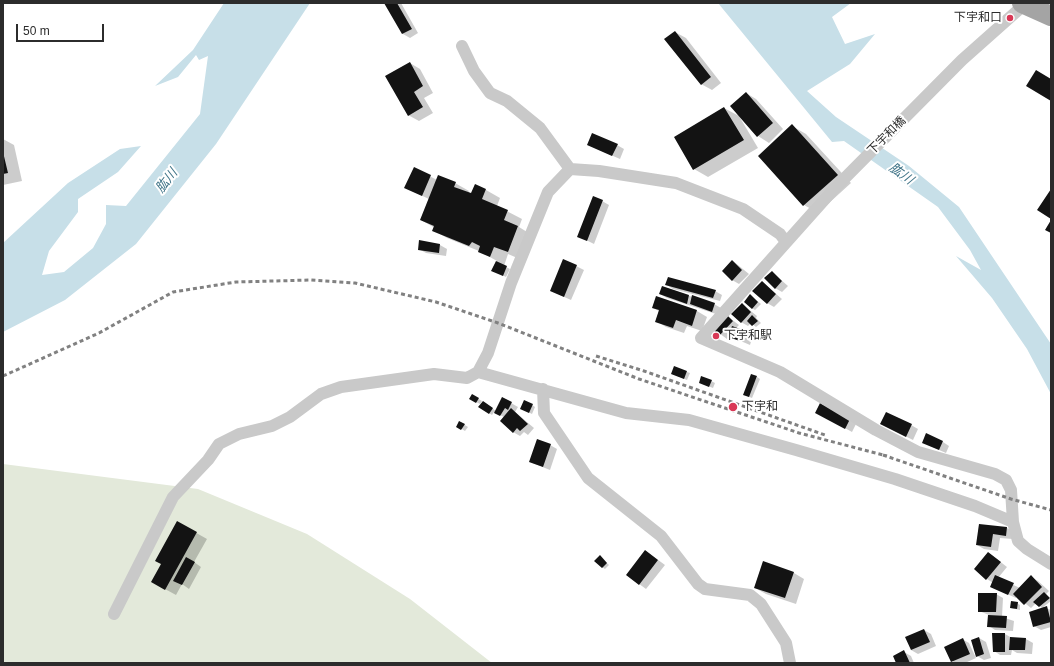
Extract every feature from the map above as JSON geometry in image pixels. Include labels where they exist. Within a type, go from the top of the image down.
[{"type":"main road","points":[[1026,4],[1051,16]]},
{"type":"street","name":"下宇和橋","points":[[1013,522],[1011,490],[1006,480],[995,474],[918,452],[876,430],[780,372],[701,338],[833,190],[940,81],[1026,4]]},
{"type":"street","points":[[462,46],[474,71],[490,93],[507,101],[540,128],[570,169],[599,171],[676,183],[743,209],[780,234],[786,242]]},
{"type":"street","points":[[114,614],[172,497],[208,460],[219,444],[239,434],[272,426],[290,417],[320,394],[341,387],[434,374],[467,378],[478,372],[488,353],[512,283],[548,192],[570,169]]},
{"type":"street","points":[[478,372],[626,413],[689,420],[895,479],[975,506],[1013,522],[1018,541],[1027,549],[1051,564]]},
{"type":"street","points":[[543,389],[544,413],[588,478],[661,536],[702,587],[705,589],[750,595],[762,604],[786,643],[790,663]]},
{"type":"green space","points":[[3,464],[198,489],[307,534],[410,599],[492,663],[3,663]]},
{"type":"water","name":"肱川","points":[[224,3],[310,3],[216,144],[136,244],[65,300],[3,332],[3,243],[68,183],[120,149],[141,146],[118,172],[78,199],[78,212],[49,251],[42,275],[64,272],[93,248],[106,224],[106,205],[126,206],[200,114],[208,56],[199,60],[196,55],[178,77],[155,86],[193,50]]},
{"type":"water","name":"肱川","points":[[718,3],[851,3],[832,17],[845,44],[875,34],[850,64],[807,91],[836,117],[909,166],[959,207],[1051,344],[1051,394],[1027,349],[992,298],[956,256],[981,270],[970,250],[938,207],[844,141],[832,142]]},
{"type":"building","points":[[384,3],[397,3],[412,29],[402,34]]},
{"type":"building","points":[[675,31],[711,77],[701,85],[664,39]]},
{"type":"building","points":[[410,62],[423,86],[414,92],[423,107],[408,116],[385,76]]},
{"type":"building","points":[[1036,70],[1051,79],[1051,101],[1026,86]]},
{"type":"building","points":[[746,92],[773,123],[757,137],[730,106]]},
{"type":"building","points":[[724,107],[744,140],[693,170],[674,137]]},
{"type":"building","points":[[792,124],[838,175],[803,206],[758,156]]},
{"type":"building","points":[[592,133],[618,144],[612,156],[587,145]]},
{"type":"building","points":[[3,152],[8,173],[3,174]]},
{"type":"building","points":[[414,167],[431,175],[422,196],[404,188]]},
{"type":"building","points":[[438,175],[456,182],[454,187],[471,193],[475,184],[486,189],[482,199],[508,210],[504,220],[518,226],[508,252],[494,247],[490,257],[478,252],[480,246],[472,242],[469,246],[432,231],[434,226],[420,220]]},
{"type":"building","points":[[1051,189],[1051,219],[1037,210]]},
{"type":"building","points":[[593,196],[603,200],[587,241],[577,237]]},
{"type":"building","points":[[1051,220],[1051,233],[1045,230]]},
{"type":"building","points":[[419,240],[440,244],[439,253],[418,250]]},
{"type":"building","points":[[563,259],[577,265],[564,297],[550,291]]},
{"type":"building","points":[[732,260],[742,270],[732,281],[722,271]]},
{"type":"building","points":[[496,261],[507,266],[503,276],[491,271]]},
{"type":"building","points":[[772,271],[782,281],[775,289],[764,278]]},
{"type":"building","points":[[668,277],[716,290],[713,298],[665,285]]},
{"type":"building","points":[[762,281],[776,294],[767,304],[752,291]]},
{"type":"building","points":[[662,286],[689,295],[687,304],[659,294]]},
{"type":"building","points":[[750,294],[758,302],[752,309],[744,302]]},
{"type":"building","points":[[692,295],[715,303],[712,312],[690,304]]},
{"type":"building","points":[[656,296],[697,310],[692,326],[676,320],[673,328],[655,322],[659,310],[652,308]]},
{"type":"building","points":[[742,303],[751,312],[741,323],[731,314]]},
{"type":"building","points":[[727,315],[733,321],[719,336],[713,330]]},
{"type":"building","points":[[752,315],[758,321],[752,326],[747,321]]},
{"type":"building","points":[[732,326],[746,331],[743,342],[728,337]]},
{"type":"building","points":[[674,366],[687,371],[684,379],[671,374]]},
{"type":"building","points":[[751,374],[757,376],[749,397],[743,395]]},
{"type":"building","points":[[701,376],[712,380],[709,387],[699,383]]},
{"type":"building","points":[[472,394],[479,398],[476,403],[469,399]]},
{"type":"building","points":[[502,397],[512,402],[508,410],[505,408],[500,416],[494,413]]},
{"type":"building","points":[[524,400],[533,404],[529,413],[520,409]]},
{"type":"building","points":[[483,401],[493,408],[489,414],[478,407]]},
{"type":"building","points":[[820,403],[850,419],[845,429],[815,413]]},
{"type":"building","points":[[511,408],[528,424],[520,431],[517,428],[513,433],[500,421]]},
{"type":"building","points":[[886,412],[912,424],[906,437],[880,424]]},
{"type":"building","points":[[459,421],[465,424],[461,430],[456,427]]},
{"type":"building","points":[[926,433],[943,441],[939,450],[922,443]]},
{"type":"building","points":[[537,439],[551,444],[543,467],[529,462]]},
{"type":"building","points":[[177,521],[197,532],[165,590],[151,582],[161,564],[155,561]]},
{"type":"building","points":[[979,524],[1007,527],[1006,536],[993,534],[991,547],[976,545]]},
{"type":"building","points":[[645,550],[658,560],[639,585],[626,575]]},
{"type":"building","points":[[988,552],[1001,562],[986,580],[974,569]]},
{"type":"building","points":[[600,555],[607,563],[602,568],[594,561]]},
{"type":"building","points":[[186,557],[195,562],[182,585],[173,581]]},
{"type":"building","points":[[763,561],[794,572],[785,598],[754,588]]},
{"type":"building","points":[[995,575],[1014,583],[1008,595],[990,587]]},
{"type":"building","points":[[1031,575],[1042,587],[1024,605],[1013,594]]},
{"type":"building","points":[[1044,592],[1050,598],[1039,607],[1033,602]]},
{"type":"building","points":[[978,593],[997,593],[996,612],[978,612]]},
{"type":"building","points":[[1011,601],[1018,602],[1017,609],[1010,608]]},
{"type":"building","points":[[1047,606],[1051,622],[1033,627],[1029,612]]},
{"type":"building","points":[[988,615],[1007,616],[1006,628],[987,627]]},
{"type":"building","points":[[924,629],[930,642],[911,650],[905,637]]},
{"type":"building","points":[[992,633],[1005,633],[1005,652],[993,652]]},
{"type":"building","points":[[979,637],[984,654],[976,657],[971,640]]},
{"type":"building","points":[[1010,637],[1026,638],[1025,650],[1009,650]]},
{"type":"building","points":[[963,638],[970,654],[951,662],[944,647]]},
{"type":"building","points":[[904,650],[910,663],[896,663],[893,656]]},
{"type":"railway","points":[[3,376],[99,333],[173,292],[236,282],[311,280],[355,283],[436,302],[498,323],[639,379],[799,433],[887,456]]},
{"type":"railway","points":[[596,356],[644,371],[825,435]]},
{"type":"railway","points":[[883,455],[1011,499],[1051,510]]},
{"type":"place","name":"下宇和口","points":[[1010,18]]},
{"type":"place","name":"下宇和駅","points":[[716,336]]},
{"type":"place","name":"下宇和","points":[[733,407]]}]
